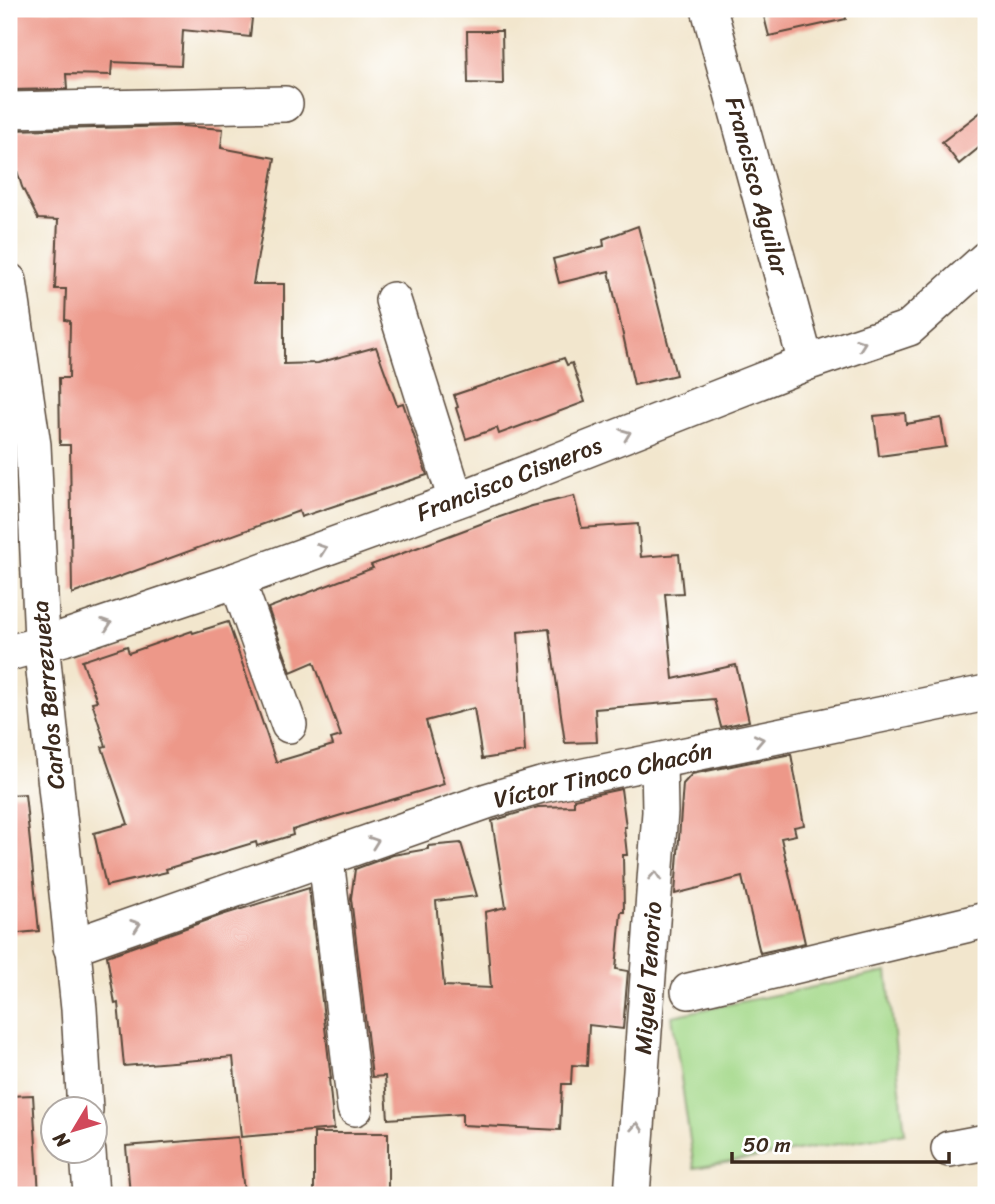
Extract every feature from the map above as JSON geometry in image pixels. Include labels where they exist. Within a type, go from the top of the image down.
[{"type":"street","name":"Francisco Aguilar","points":[[709,9],[806,363]]},
{"type":"street","points":[[9,110],[285,104]]},
{"type":"street","name":"Francisco Cisneros","points":[[25,648],[65,638],[237,580],[456,500],[806,363],[909,328],[986,259]]},
{"type":"street","name":"Carlos Berrezueta","points":[[9,281],[33,445],[25,648],[71,947],[79,1009],[84,1096]]},
{"type":"street","points":[[393,300],[456,500]]},
{"type":"street","points":[[237,580],[289,725]]},
{"type":"street","name":"Víctor Tinoco Chacón","points":[[71,947],[541,785],[986,693]]},
{"type":"street","name":"Miguel Tenorio","points":[[632,1195],[660,812],[659,761]]},
{"type":"street","points":[[326,859],[355,1108]]},
{"type":"street","points":[[689,991],[986,920]]},
{"type":"street","points":[[949,1149],[986,1142]]},
{"type":"street","points":[[89,1166],[91,1195]]},
{"type":"green space","points":[[887,972],[905,1133],[694,1168],[672,1016]]},
{"type":"building","points":[[9,9],[133,12],[133,9],[253,9],[250,37],[183,30],[181,65],[112,62],[111,75],[66,74],[67,89],[9,90]]},
{"type":"building","points":[[762,9],[845,9],[846,19],[769,36]]},
{"type":"building","points":[[467,31],[502,31],[503,84],[468,83]]},
{"type":"building","points":[[986,108],[986,142],[959,164],[942,142]]},
{"type":"building","points":[[182,126],[223,129],[221,148],[275,158],[253,284],[284,284],[284,364],[318,363],[376,347],[397,405],[403,403],[427,475],[301,517],[299,511],[72,594],[70,445],[60,445],[59,378],[69,378],[70,321],[65,320],[66,289],[55,289],[58,220],[38,219],[22,187],[9,144],[9,130]]},
{"type":"building","points":[[638,226],[676,375],[634,385],[609,271],[559,283],[553,259],[604,246],[603,239]]},
{"type":"building","points":[[564,358],[567,365],[572,363],[585,402],[499,434],[497,428],[466,439],[454,395]]},
{"type":"building","points":[[905,413],[906,424],[941,418],[946,447],[879,456],[874,416]]},
{"type":"building","points":[[574,496],[582,528],[638,524],[641,557],[679,554],[683,593],[665,594],[673,679],[736,665],[749,721],[721,727],[714,699],[595,709],[597,742],[565,743],[549,629],[518,632],[525,752],[482,759],[474,708],[426,721],[444,784],[292,830],[293,835],[257,846],[256,842],[166,869],[167,872],[106,886],[94,833],[128,824],[102,747],[106,746],[92,702],[97,701],[82,661],[127,646],[129,653],[192,631],[193,633],[228,622],[276,762],[333,745],[331,739],[341,736],[314,662],[291,672],[268,608],[373,568],[371,565],[491,520]]},
{"type":"building","points":[[791,754],[804,825],[794,827],[796,835],[781,838],[805,943],[760,953],[742,877],[675,894],[683,784],[692,774]]},
{"type":"building","points":[[621,789],[627,855],[623,855],[624,912],[621,912],[616,969],[628,971],[623,1029],[589,1025],[587,1066],[572,1065],[571,1084],[562,1084],[560,1130],[462,1125],[462,1114],[388,1119],[385,1076],[372,1077],[351,898],[355,869],[393,855],[428,849],[428,846],[461,843],[477,896],[436,901],[444,986],[491,988],[485,912],[506,907],[492,821],[538,807],[574,806],[574,799]]},
{"type":"building","points":[[25,794],[39,931],[9,934],[9,795]]},
{"type":"building","points":[[309,888],[331,1079],[334,1129],[241,1137],[233,1057],[124,1066],[118,1003],[115,1004],[107,956],[222,915]]},
{"type":"building","points":[[33,1095],[39,1195],[9,1195],[9,1096]]},
{"type":"building","points":[[314,1133],[388,1133],[388,1195],[314,1195]]},
{"type":"building","points":[[238,1137],[244,1192],[130,1195],[126,1146]]}]
